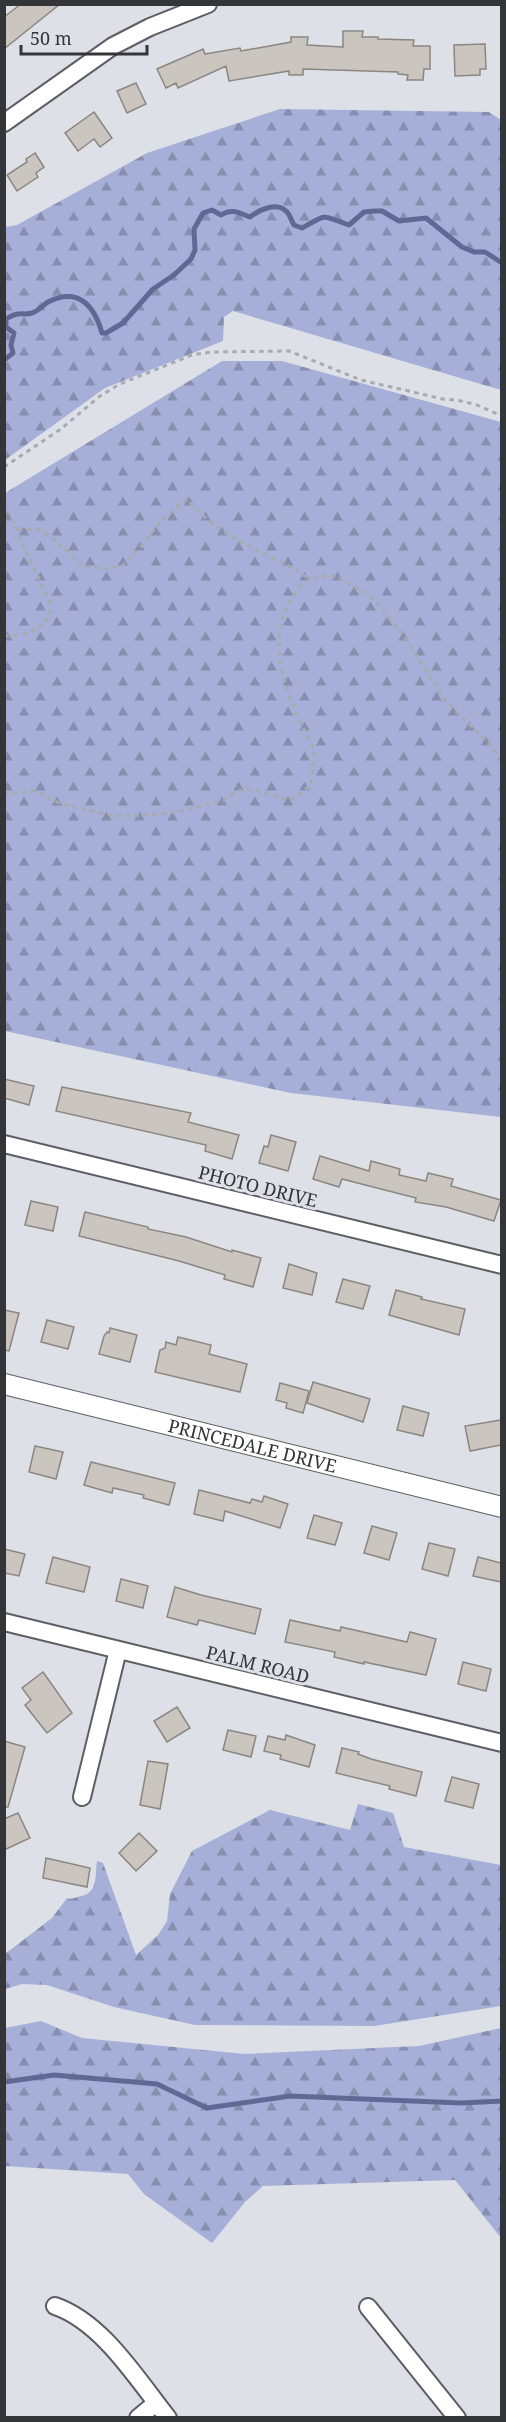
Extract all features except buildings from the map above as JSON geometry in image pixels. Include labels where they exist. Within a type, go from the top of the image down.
[{"type":"street","points":[[4,123],[113,46],[150,27],[208,4]]},
{"type":"street","name":"PHOTO DRIVE","points":[[4,1144],[501,1265]]},
{"type":"street","name":"PRINCEDALE DRIVE","points":[[4,1384],[501,1507]]},
{"type":"street","name":"PALM ROAD","points":[[4,1622],[501,1743]]},
{"type":"street","points":[[82,1797],[118,1650]]},
{"type":"street","points":[[54,2306],[81,2318],[97,2331],[168,2418]]},
{"type":"street","points":[[368,2307],[458,2418]]},
{"type":"street","points":[[138,2418],[156,2403]]},
{"type":"path","points":[[4,467],[61,429],[100,396],[120,384],[192,355],[212,352],[289,351],[361,380],[443,399],[458,400],[477,405],[501,416]]},
{"type":"path","points":[[18,530],[38,530],[48,534],[83,566],[93,569],[122,566],[162,520],[187,499],[219,530],[309,579]]},
{"type":"path","points":[[4,502],[51,606],[50,617],[44,625],[27,633],[4,636]]},
{"type":"path","points":[[4,794],[35,791],[61,804],[114,816],[149,816],[177,812],[224,800],[238,791],[252,789],[284,799],[293,799],[300,795],[311,785],[315,751],[296,713],[287,688],[280,663],[279,635],[284,612],[298,589],[309,579],[321,576],[337,577],[369,594],[397,626],[446,701],[492,747],[501,761]]},
{"type":"green space","points":[[280,109],[489,112],[501,120],[501,390],[233,311],[224,317],[223,341],[105,388],[5,460],[5,227],[17,225],[147,153]]},
{"type":"green space","points":[[222,361],[282,361],[501,422],[501,1117],[291,1093],[5,1031],[5,493]]},
{"type":"green space","points":[[358,1804],[393,1813],[404,1847],[501,1865],[501,2006],[374,2026],[195,2025],[114,2007],[47,1985],[22,1984],[5,1989],[5,1954],[52,1918],[67,1898],[73,1899],[91,1891],[95,1882],[97,1861],[103,1863],[136,1955],[158,1935],[167,1921],[170,1894],[192,1851],[270,1810],[350,1830]]},
{"type":"green space","points":[[41,2021],[82,2038],[245,2054],[419,2046],[501,2028],[501,2238],[455,2180],[263,2186],[245,2202],[212,2243],[144,2194],[128,2174],[5,2166],[5,2028]]},
{"type":"waterway","points":[[4,360],[13,353],[11,345],[14,333],[6,327],[6,319],[15,315],[29,314],[59,298],[68,297],[83,301],[94,314],[102,333],[123,323],[153,289],[174,275],[191,259],[195,250],[194,229],[203,213],[212,210],[221,215],[232,212],[250,217],[263,209],[278,207],[287,212],[294,225],[302,228],[325,217],[349,225],[364,212],[374,211],[382,211],[399,221],[426,218],[462,247],[474,252],[485,252],[502,263]]},
{"type":"waterway","points":[[4,2082],[54,2075],[157,2084],[207,2108],[290,2096],[461,2103],[502,2101]]}]
